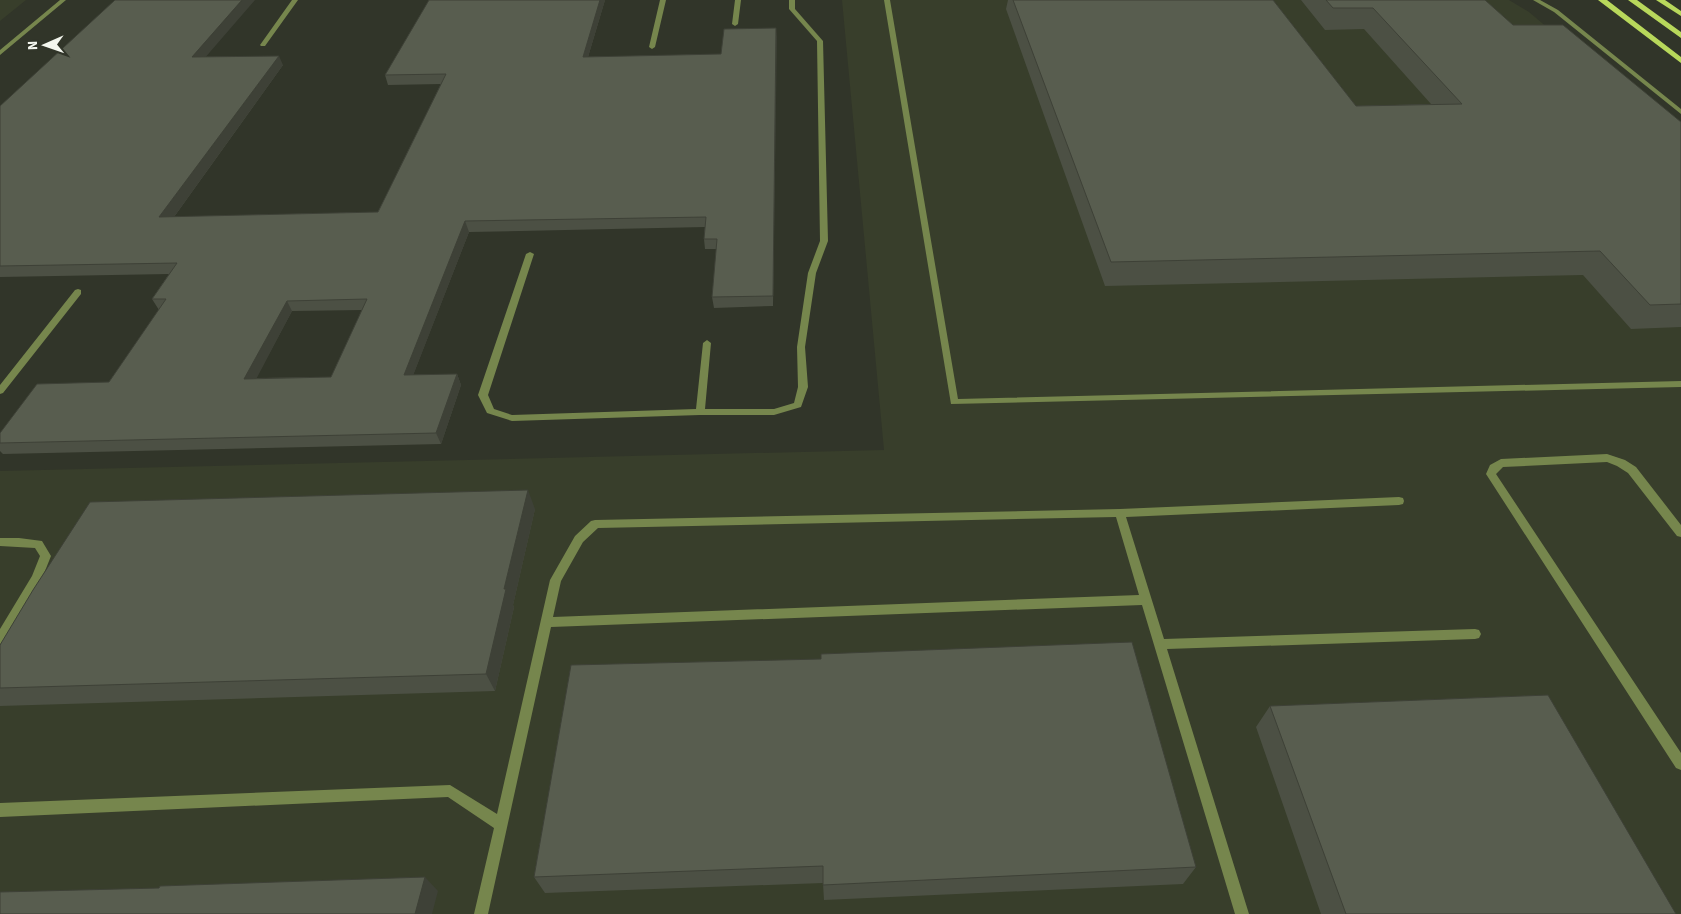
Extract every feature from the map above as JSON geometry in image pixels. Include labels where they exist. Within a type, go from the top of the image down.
[{"type":"main road","points":[[1602,0],[1681,61]]},
{"type":"main road","points":[[1632,0],[1681,36]]},
{"type":"main road","points":[[1660,0],[1681,14]]},
{"type":"street","points":[[0,53],[63,0]]},
{"type":"street","points":[[263,45],[295,0]]},
{"type":"street","points":[[652,47],[663,0]]},
{"type":"street","points":[[735,24],[738,0]]},
{"type":"street","points":[[530,254],[483,395],[490,411],[512,418],[700,412],[774,412],[798,405],[803,387],[801,347],[812,273],[824,241],[820,41],[792,9],[792,0]]},
{"type":"street","points":[[887,0],[954,402],[1681,384]]},
{"type":"street","points":[[1536,0],[1556,11],[1681,112]]},
{"type":"street","points":[[0,391],[78,292]]},
{"type":"street","points":[[700,412],[707,342]]},
{"type":"street","points":[[1681,533],[1632,470],[1621,463],[1607,458],[1501,463],[1494,468],[1491,474],[1681,764]]},
{"type":"street","points":[[481,914],[556,580],[579,539],[596,524],[1120,513],[1399,501]]},
{"type":"street","points":[[1120,513],[1242,914]]},
{"type":"street","points":[[0,542],[38,544],[46,556],[37,578],[1,636]]},
{"type":"street","points":[[546,622],[1146,600]]},
{"type":"street","points":[[1159,644],[1474,634]]},
{"type":"street","points":[[0,810],[450,791],[500,825]]},
{"type":"shaded area","points":[[0,0],[26,0],[0,21]]},
{"type":"shaded area","points":[[842,0],[1509,0],[1529,12],[1681,141],[1681,914],[0,914],[0,471],[884,450]]},
{"type":"building","points":[[115,0],[242,0],[192,57],[279,56],[159,217],[378,212],[446,74],[385,75],[429,0],[600,0],[583,57],[721,54],[724,29],[776,28],[773,296],[712,297],[717,239],[704,239],[706,217],[465,221],[404,375],[457,374],[436,433],[0,443],[0,433],[37,384],[109,382],[166,299],[152,299],[177,263],[0,266],[0,106]],"holes":[[[367,299],[331,377],[244,379],[287,301]]]},
{"type":"building","points":[[1013,0],[1273,0],[1356,106],[1462,104],[1373,8],[1333,8],[1326,0],[1485,0],[1513,25],[1563,25],[1681,122],[1681,304],[1650,305],[1600,251],[1111,262]]},
{"type":"building","points":[[528,490],[486,674],[0,688],[0,645],[90,502]]},
{"type":"building","points":[[1132,642],[1196,867],[823,885],[823,866],[534,877],[571,665],[821,659],[821,654]]},
{"type":"building","points":[[1548,695],[1676,914],[1346,914],[1270,706]]},
{"type":"building","points":[[425,877],[415,914],[0,914],[0,892],[159,888],[160,886]]}]
